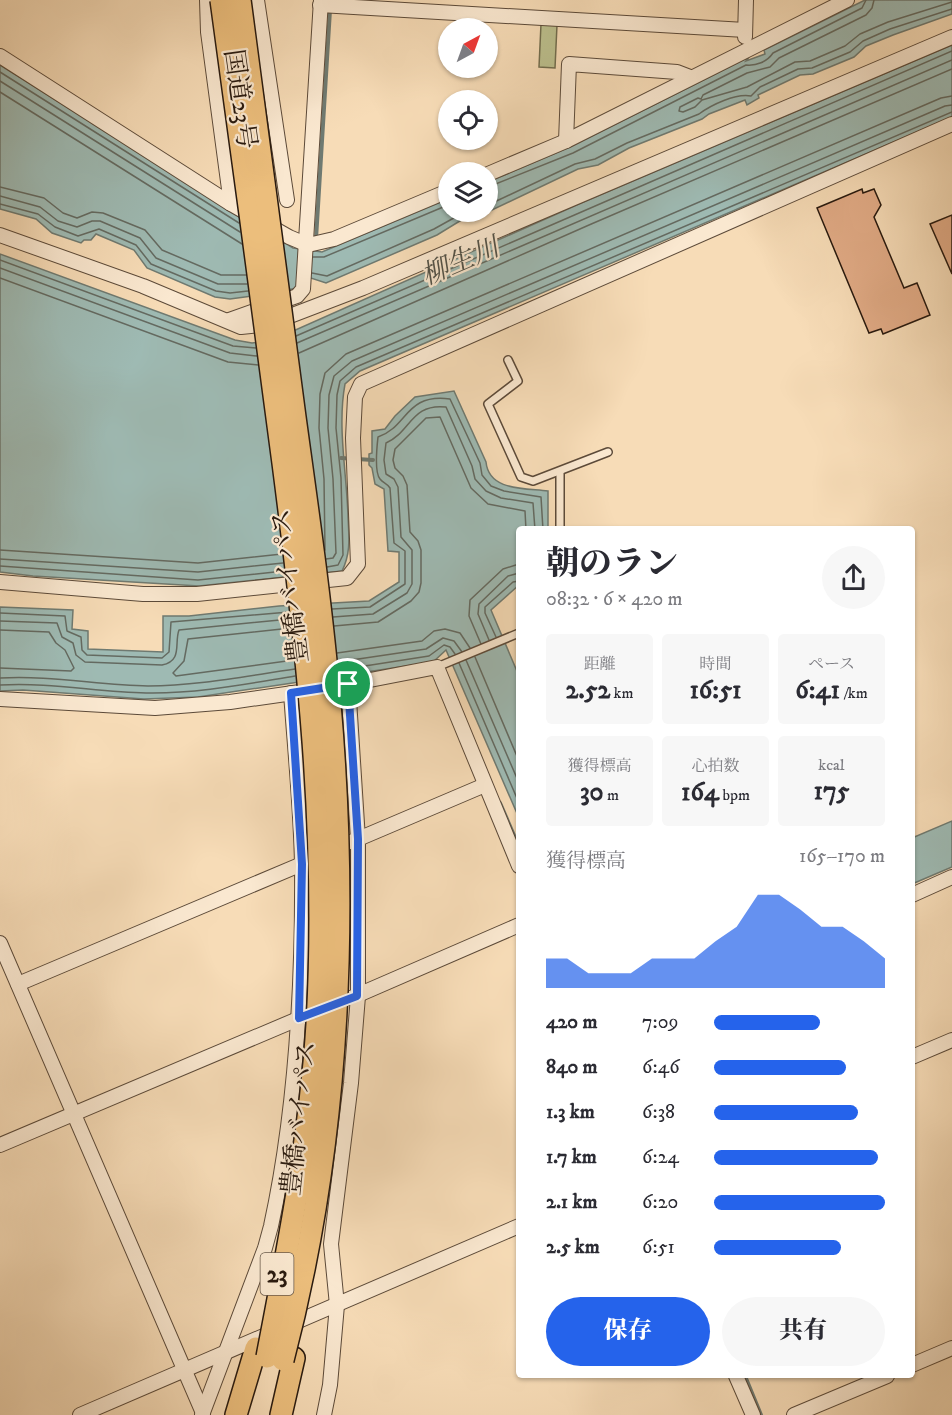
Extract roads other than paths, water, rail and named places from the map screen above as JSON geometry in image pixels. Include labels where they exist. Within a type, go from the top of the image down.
[{"type":"highway","name":"豊橋バイパス","points":[[221,0],[298,585],[312,713],[320,874],[317,1024],[308,1128],[268,1415]]},
{"type":"highway","name":"豊橋バイパス","points":[[240,0],[318,591],[331,705],[338,857],[336,1008],[330,1098],[319,1190],[296,1311],[251,1415]]},
{"type":"highway","name":"23","points":[[236,1415],[275,1356]]},
{"type":"highway","name":"23","points":[[275,1356],[281,1415]]},
{"type":"street","name":"国道23号","points":[[207,0],[208,32],[231,204]]},
{"type":"street","points":[[257,0],[287,200]]},
{"type":"street","points":[[745,52],[746,0]]},
{"type":"street","points":[[498,170],[566,141],[847,0]]},
{"type":"street","points":[[229,320],[297,296],[303,289],[313,244],[309,200],[321,3],[338,6],[745,30]]},
{"type":"street","points":[[0,235],[229,320],[241,327],[251,328],[307,310],[952,37]]},
{"type":"street","points":[[0,56],[231,204],[289,237],[313,244],[438,195]]},
{"type":"street","points":[[566,141],[569,64],[677,72],[690,77]]},
{"type":"street","points":[[0,582],[143,594],[197,594],[347,578],[358,564],[353,450],[355,397],[361,384],[952,124]]},
{"type":"street","points":[[231,204],[309,200]]},
{"type":"street","points":[[0,699],[154,708],[230,702],[348,684],[438,667],[516,859]]},
{"type":"street","points":[[324,1415],[330,1385],[337,1305],[331,1244],[351,1083],[357,996],[358,839],[348,684]]},
{"type":"street","points":[[203,1414],[224,1352],[248,1296],[271,1226],[294,1071],[299,1018],[302,864],[291,693]]},
{"type":"street","points":[[18,984],[485,785]]},
{"type":"street","points":[[915,894],[952,877]]},
{"type":"street","points":[[0,1145],[299,1018],[357,996],[516,926]]},
{"type":"street","points":[[0,943],[203,1414]]},
{"type":"street","points":[[915,1056],[952,1040]]},
{"type":"street","points":[[80,1415],[516,1228]]},
{"type":"street","points":[[915,1364],[952,1348]]},
{"type":"street","points":[[737,1378],[753,1415]]},
{"type":"street","points":[[794,1415],[882,1378]]},
{"type":"lane","points":[[508,360],[518,381],[488,404],[518,473],[524,480],[532,482],[608,452]]},
{"type":"lane","points":[[560,472],[560,526]]},
{"type":"lane","points":[[438,667],[516,634]]},
{"type":"water","points":[[865,0],[952,0],[952,14],[866,46],[854,57],[813,74],[800,75],[758,95],[759,98],[747,105],[745,100],[629,148],[598,165],[578,169],[498,207],[498,178],[570,147],[749,57],[746,61],[765,54],[764,50]]},
{"type":"water","name":"柳生川","points":[[952,45],[952,117],[360,371],[345,384],[343,400],[342,434],[349,538],[347,558],[342,571],[199,586],[0,572],[0,254],[235,340],[252,343],[273,340],[579,204]]},
{"type":"water","points":[[0,65],[293,248],[322,252],[438,203],[438,222],[458,222],[437,235],[326,283],[311,278],[297,288],[268,294],[230,299],[215,297],[147,268],[134,250],[96,234],[91,240],[84,240],[81,243],[52,233],[36,219],[0,209]]},
{"type":"water","points":[[454,391],[494,478],[509,486],[548,491],[548,526],[516,526],[516,588],[491,610],[516,669],[516,811],[446,650],[433,662],[198,697],[144,699],[23,690],[0,691],[0,607],[73,610],[72,629],[88,631],[88,649],[163,652],[163,616],[189,616],[279,606],[369,601],[399,582],[399,552],[388,551],[384,489],[375,484],[372,468],[369,465],[369,454],[372,453],[372,431],[385,429],[415,397]]},
{"type":"water","points":[[952,821],[952,867],[915,883],[915,837]]},
{"type":"waterway","points":[[316,239],[330,10]]},
{"type":"waterway","points":[[341,458],[373,460]]},
{"type":"waterway","points":[[500,803],[516,840]]},
{"type":"waterway","points":[[746,1378],[761,1415]]}]
